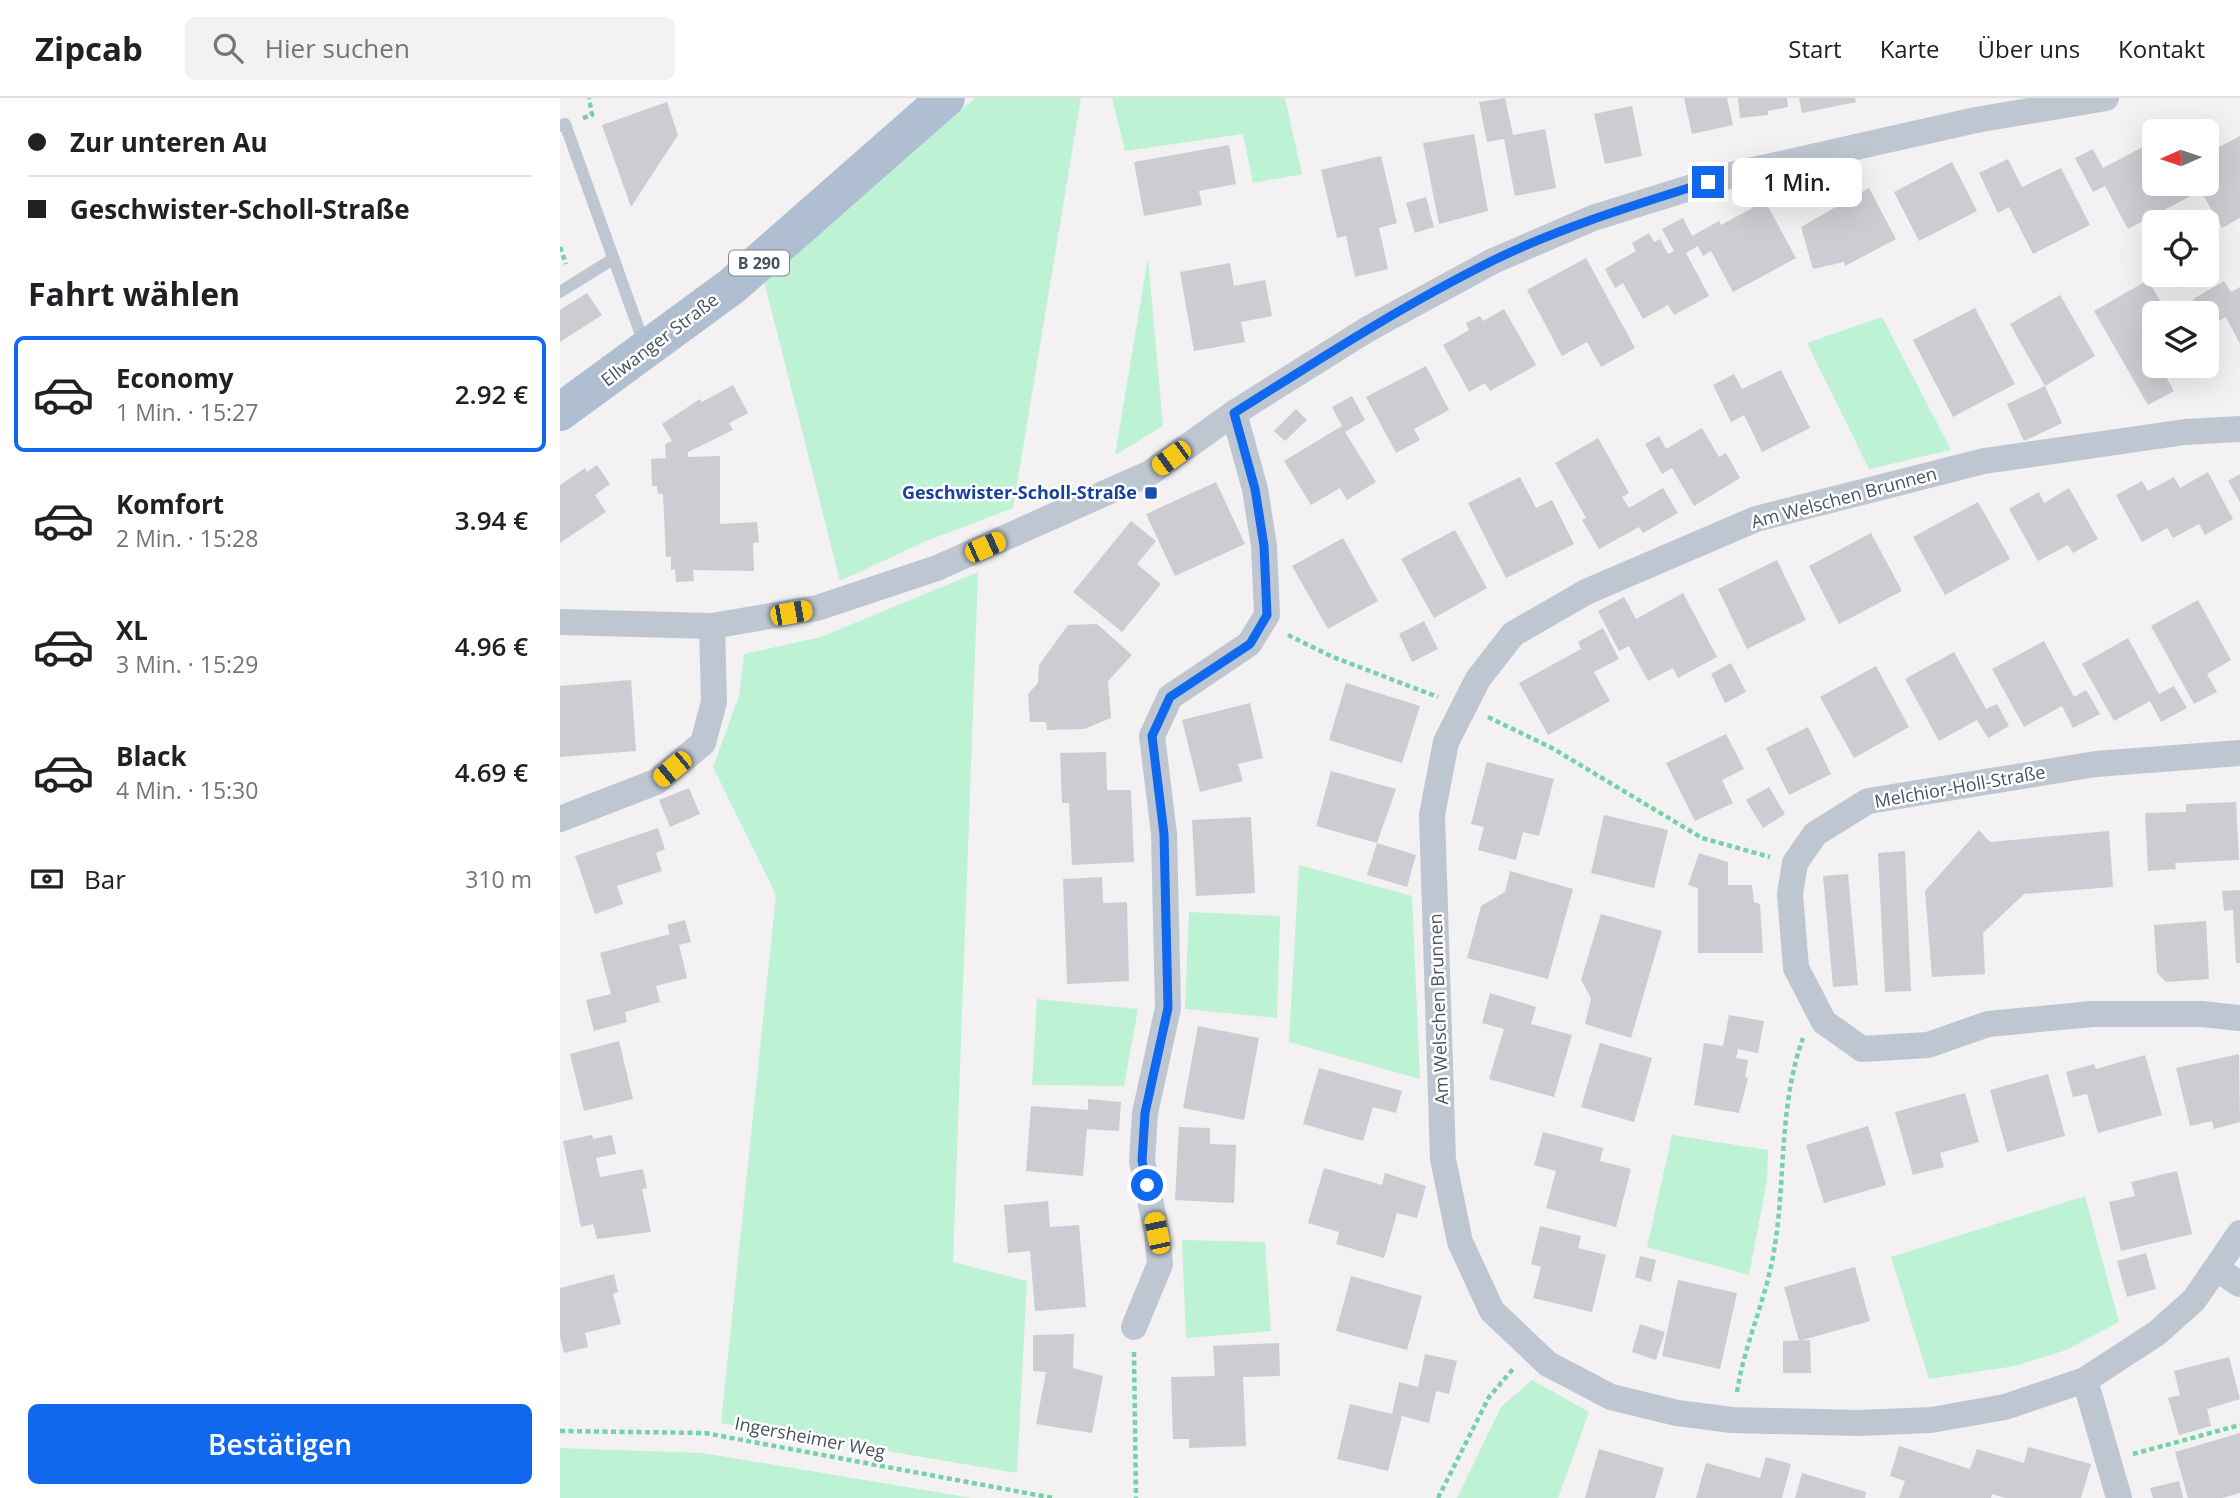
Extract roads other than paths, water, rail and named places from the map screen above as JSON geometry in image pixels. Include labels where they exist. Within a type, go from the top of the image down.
[{"type":"main road","name":"Ellwanger Straße","points":[[560,412],[732,286],[946,98]]},
{"type":"street","points":[[560,622],[712,626],[817,608],[937,568],[1150,473],[1234,413],[1368,329],[1481,267],[1594,218],[1731,175],[1976,120],[2106,98]]},
{"type":"street","points":[[1134,1327],[1160,1264],[1157,1233],[1142,1161],[1145,1113],[1168,1008],[1164,834],[1152,736],[1170,697],[1250,644],[1267,615],[1264,546],[1255,489],[1234,413]]},
{"type":"street","name":"Am Welschen Brunnen","points":[[2240,429],[2185,432],[1984,461],[1756,519],[1586,592],[1513,634],[1478,679],[1446,742],[1432,815],[1443,1159],[1460,1242],[1492,1311],[1548,1364],[1611,1397],[1677,1413],[1732,1420],[1858,1423],[1931,1420],[2005,1408],[2085,1380],[2157,1333],[2194,1300],[2240,1233]]},
{"type":"street","points":[[560,819],[656,782],[703,743],[714,702],[712,626]]},
{"type":"street","name":"Melchior-Holl-Straße","points":[[2240,753],[2096,764],[1868,802],[1815,834],[1795,863],[1790,894],[1796,968],[1824,1022],[1862,1049],[1928,1045],[1988,1024],[2092,1014],[2202,1014],[2240,1018]]},
{"type":"street","points":[[2217,1269],[2240,1284]]},
{"type":"street","points":[[2085,1380],[2119,1498]]},
{"type":"lane","points":[[560,126],[565,124],[646,350]]},
{"type":"lane","points":[[560,292],[614,259]]},
{"type":"place","name":"Geschwister-Scholl-Straße","points":[[1151,493]]}]
